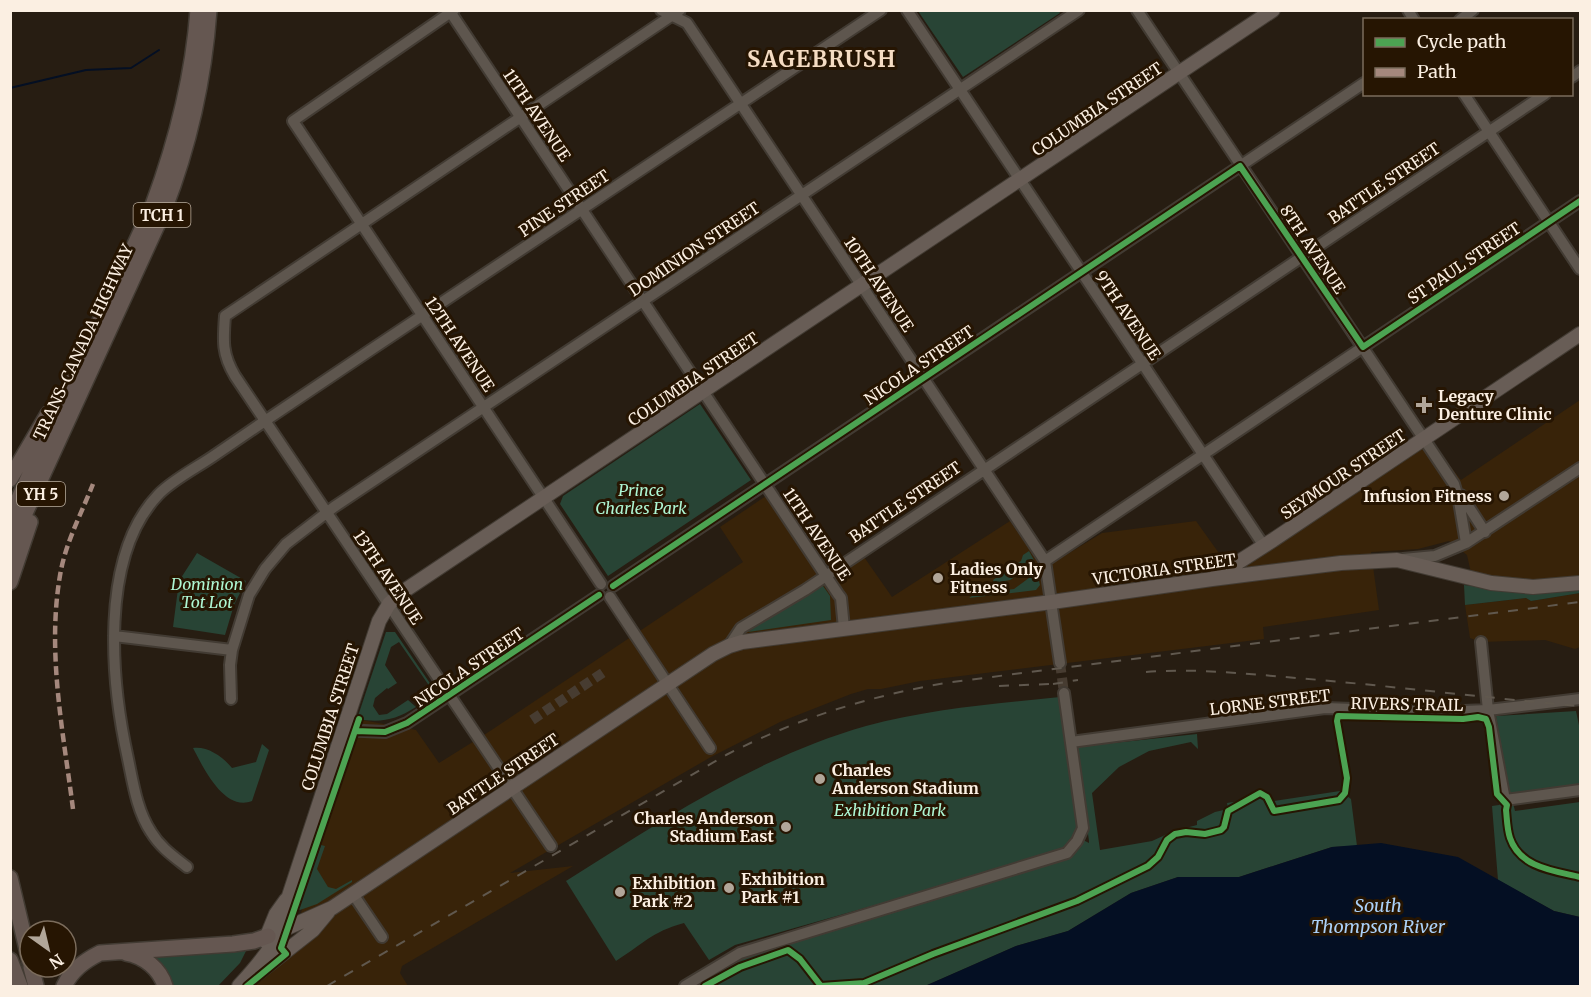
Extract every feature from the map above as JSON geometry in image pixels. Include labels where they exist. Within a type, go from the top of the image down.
[{"type":"highway","name":"TRANS-CANADA HIGHWAY","points":[[10,518],[133,251],[166,168],[193,57],[198,10]]},
{"type":"highway","name":"TRANS-CANADA HIGHWAY","points":[[10,546],[164,210],[179,171],[195,110],[209,10]]},
{"type":"highway","name":"YH 5","points":[[10,479],[94,337]]},
{"type":"highway","name":"YH 5","points":[[10,582],[73,407]]},
{"type":"highway","points":[[10,878],[20,919]]},
{"type":"highway","points":[[64,987],[68,977],[83,962],[100,953],[233,944],[254,941],[274,934]]},
{"type":"highway","points":[[117,951],[135,955],[146,961],[157,972],[165,987]]},
{"type":"highway","points":[[10,960],[20,987]]},
{"type":"highway","points":[[10,979],[14,987]]},
{"type":"main road","name":"COLUMBIA STREET","points":[[274,934],[276,914],[290,896],[379,621],[388,604],[401,593],[1273,10]]},
{"type":"main road","name":"SEYMOUR STREET","points":[[1212,579],[1581,334]]},
{"type":"main road","name":"VICTORIA STREET","points":[[729,646],[756,639],[1052,602],[1212,579],[1341,563],[1397,560]]},
{"type":"main road","points":[[1397,560],[1491,583],[1533,587],[1581,583]]},
{"type":"main road","name":"BATTLE STREET","points":[[274,934],[332,908],[667,684],[729,646]]},
{"type":"main road","points":[[239,987],[313,930],[332,908]]},
{"type":"main road","points":[[239,987],[255,969],[274,934]]},
{"type":"main road","points":[[227,987],[274,934]]},
{"type":"street","name":"10TH AVENUE","points":[[661,10],[675,13],[687,23],[1045,561],[1060,663]]},
{"type":"street","name":"PINE STREET","points":[[187,867],[160,846],[148,829],[135,794],[122,735],[115,682],[116,595],[130,536],[159,493],[881,10]]},
{"type":"street","name":"9TH AVENUE","points":[[907,10],[1264,546]]},
{"type":"street","name":"DOMINION STREET","points":[[231,699],[232,651],[249,595],[265,568],[286,544],[326,512],[1079,10]]},
{"type":"street","name":"8TH AVENUE","points":[[1137,10],[1454,484],[1461,507],[1466,543]]},
{"type":"street","name":"11TH AVENUE","points":[[452,11],[841,598],[844,628]]},
{"type":"street","name":"12TH AVENUE","points":[[452,11],[293,121],[710,748]]},
{"type":"street","points":[[362,224],[675,13]]},
{"type":"street","name":"NICOLA STREET","points":[[343,730],[378,732],[392,730],[451,696],[1363,84]]},
{"type":"street","points":[[1465,96],[1581,269]]},
{"type":"street","name":"BATTLE STREET","points":[[729,646],[741,628],[825,576],[1542,96]]},
{"type":"street","name":"ST PAUL STREET","points":[[1045,561],[1581,201]]},
{"type":"street","name":"13TH AVENUE","points":[[362,224],[225,316],[223,348],[228,364],[265,421],[551,846]]},
{"type":"street","name":"VICTORIA STREET","points":[[1397,560],[1436,556],[1466,543],[1581,468]]},
{"type":"street","points":[[1454,484],[1485,532]]},
{"type":"street","points":[[114,636],[232,651]]},
{"type":"street","points":[[1481,642],[1488,710],[1505,800],[1581,790]]},
{"type":"street","points":[[685,987],[740,953],[1067,853],[1077,841],[1083,828],[1064,693]]},
{"type":"street","name":"LORNE STREET","points":[[1071,742],[1325,708],[1439,712],[1488,710],[1581,699]]},
{"type":"street","points":[[353,894],[382,937]]},
{"type":"shaded area","points":[[1580,400],[1580,576],[1524,581],[1471,573],[1467,555],[1449,541],[1418,549],[1371,552],[1379,610],[1263,627],[1264,639],[920,681],[851,694],[780,722],[711,757],[510,873],[573,866],[402,966],[400,973],[408,986],[249,986],[294,948],[301,913],[321,842],[354,740],[357,719],[416,730],[439,763],[743,562],[720,527],[769,494],[821,571],[857,547],[892,597],[1010,521],[1043,569],[1102,533],[1196,521],[1226,563],[1425,433],[1461,480]]},
{"type":"shaded area","points":[[1580,593],[1580,647],[1575,649],[1545,640],[1481,642],[1470,638],[1465,605],[1526,598],[1531,601]]},
{"type":"green space","points":[[918,11],[1059,11],[1060,13],[963,77]]},
{"type":"green space","name":"Prince Charles Park","points":[[700,404],[751,480],[608,576],[560,504],[563,496]]},
{"type":"green space","points":[[1029,551],[1034,565],[1010,580],[994,583],[993,580],[1021,561],[1023,555]]},
{"type":"green space","name":"Dominion Tot Lot","points":[[197,553],[246,581],[234,605],[225,635],[173,627],[179,581]]},
{"type":"green space","points":[[1033,575],[1038,577],[1040,585],[1036,590],[969,598],[976,593],[975,589],[981,584],[987,592],[1014,589]]},
{"type":"green space","points":[[821,583],[830,596],[831,620],[748,632]]},
{"type":"green space","points":[[1464,585],[1509,590],[1580,587],[1580,593],[1531,601],[1526,598],[1465,605]]},
{"type":"green space","points":[[386,632],[395,632],[438,695],[430,697],[424,692],[430,687],[399,642],[391,647],[385,665],[397,683],[375,698],[373,706],[379,715],[387,714],[408,700],[416,707],[388,719],[374,721],[357,719]]},
{"type":"green space","name":"Exhibition Park","points":[[1060,697],[1080,828],[1065,851],[735,945],[709,960],[684,923],[655,934],[616,961],[566,881],[711,793],[786,755],[826,739],[866,726],[914,715]]},
{"type":"green space","points":[[1576,711],[1580,730],[1580,787],[1509,794],[1496,716]]},
{"type":"green space","points":[[1197,734],[1198,749],[1191,742],[1149,751],[1119,767],[1092,793],[1100,850],[1152,841],[1174,831],[1197,825],[1197,821],[1215,812],[1228,809],[1227,803],[1246,800],[1258,789],[1268,792],[1271,800],[1274,801],[1340,791],[1351,799],[1357,846],[1332,847],[1239,877],[1178,877],[1131,893],[1068,931],[1016,946],[925,986],[689,986],[741,956],[1069,855],[1081,839],[1089,843],[1076,747]]},
{"type":"green space","points":[[262,744],[269,750],[252,801],[242,803],[232,800],[216,786],[193,748],[215,753],[232,768],[256,762]]},
{"type":"green space","points":[[1580,802],[1580,917],[1554,911],[1498,880],[1492,806],[1513,803],[1515,811]]},
{"type":"green space","points":[[321,845],[325,846],[317,869],[328,887],[336,889],[352,880],[352,882],[317,904],[300,910],[298,909]]},
{"type":"green space","points":[[246,951],[240,963],[218,986],[173,986],[156,960],[159,954]]},
{"type":"water","name":"South Thompson River","points":[[1381,843],[1458,857],[1554,911],[1580,917],[1580,986],[925,986],[1016,946],[1068,931],[1131,893],[1178,877],[1239,877],[1332,847]]},
{"type":"waterway","points":[[10,88],[86,70],[131,68],[159,50]]},
{"type":"tunnel","points":[[1060,663],[1064,693]]},
{"type":"tunnel","points":[[532,720],[604,672]]},
{"type":"railway","points":[[327,986],[726,755],[780,730],[836,709],[922,687],[952,682],[1580,602]]},
{"type":"railway","points":[[1146,672],[1241,673],[1580,706]]},
{"type":"railway","points":[[1053,684],[1078,680]]},
{"type":"railway","points":[[999,686],[1051,684]]},
{"type":"marked path","points":[[73,809],[58,690],[55,630],[61,570],[75,526],[93,484]]},
{"type":"cycle path","points":[[613,586],[1240,166],[1363,347],[1580,201]]},
{"type":"cycle path","points":[[355,731],[385,732],[407,723],[599,595]]},
{"type":"cycle path","name":"RIVERS TRAIL","points":[[705,986],[740,967],[788,950],[800,959],[821,986],[864,983],[933,954],[1077,901],[1148,866],[1158,857],[1167,840],[1175,834],[1186,832],[1205,834],[1221,830],[1228,811],[1260,793],[1267,797],[1274,811],[1339,800],[1345,793],[1347,778],[1338,716],[1463,719],[1478,717],[1486,719],[1489,727],[1497,794],[1507,805],[1508,831],[1515,848],[1530,862],[1550,870],[1580,877]]},
{"type":"cycle path","points":[[247,986],[286,954],[281,948],[359,719]]},
{"type":"place","name":"Legacy Denture Clinic","points":[[1424,405]]},
{"type":"place","name":"Infusion Fitness","points":[[1504,496]]},
{"type":"place","name":"Ladies Only Fitness","points":[[938,578]]},
{"type":"place","name":"Charles Anderson Stadium","points":[[820,779]]},
{"type":"place","name":"Charles Anderson Stadium East","points":[[786,827]]},
{"type":"place","name":"Exhibition Park #1","points":[[729,888]]},
{"type":"place","name":"Exhibition Park #2","points":[[620,892]]},
{"type":"district","name":"SAGEBRUSH","points":[[822,59]]}]
